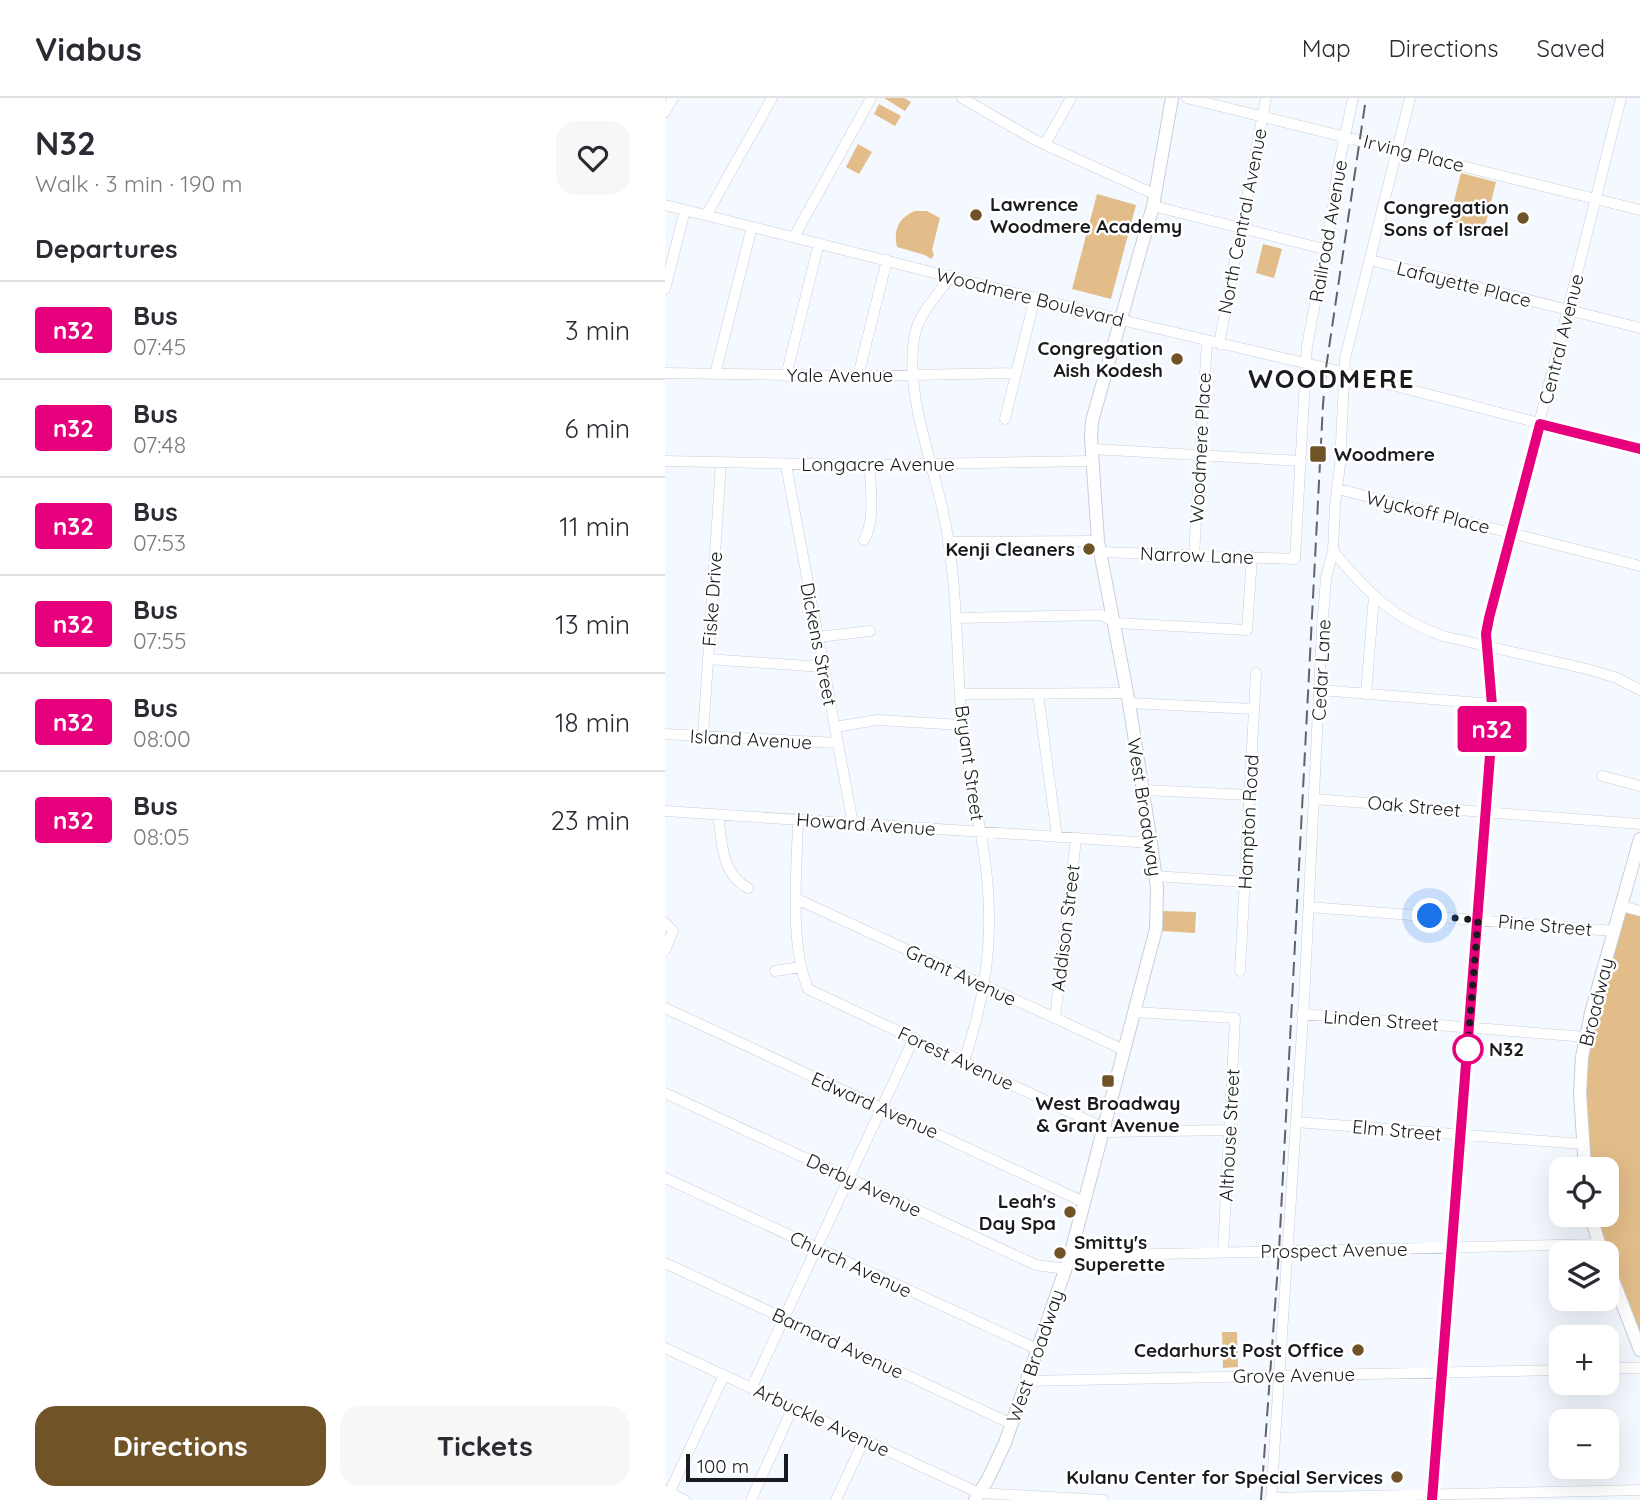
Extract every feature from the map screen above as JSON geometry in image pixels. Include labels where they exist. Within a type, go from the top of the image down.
[{"type":"main road","name":"West Broadway","points":[[977,1497],[997,1463],[1066,1269],[1156,929],[1158,904],[1144,790],[1099,547],[1092,421],[1153,200],[1172,98]]},
{"type":"main road","name":"Broadway","points":[[1584,1157],[1580,1093],[1586,1037],[1640,839]]},
{"type":"main road","points":[[1619,1295],[1640,1350]]},
{"type":"street","points":[[665,112],[673,98]]},
{"type":"street","points":[[707,214],[772,98]]},
{"type":"street","points":[[794,237],[871,98]]},
{"type":"street","points":[[962,98],[1153,200],[1240,228],[1324,249]]},
{"type":"street","points":[[1045,144],[1071,98]]},
{"type":"street","name":"Irving Place","points":[[1187,98],[1640,210]]},
{"type":"street","name":"North Central Avenue","points":[[1219,344],[1266,98]]},
{"type":"street","name":"Railroad Avenue","points":[[1295,559],[1307,346],[1353,98]]},
{"type":"street","name":"Cedar Lane","points":[[1271,1499],[1289,1251],[1326,578],[1333,551],[1345,358],[1410,98]]},
{"type":"street","name":"Central Avenue","points":[[1432,1497],[1493,717],[1487,645],[1489,618],[1621,98]]},
{"type":"street","name":"Woodmere Boulevard","points":[[665,205],[1640,449]]},
{"type":"street","points":[[665,289],[685,210]]},
{"type":"street","points":[[715,374],[752,227]]},
{"type":"street","points":[[786,376],[819,243]]},
{"type":"street","points":[[858,376],[887,260]]},
{"type":"street","name":"Lafayette Place","points":[[1370,260],[1640,328]]},
{"type":"street","name":"Bryant Street","points":[[951,276],[923,313],[913,342],[915,400],[948,541],[957,618],[963,725],[989,914],[988,948],[977,1021],[964,1061]]},
{"type":"street","points":[[1005,419],[1035,297]]},
{"type":"street","name":"Woodmere Place","points":[[1194,555],[1207,341]]},
{"type":"street","name":"Yale Avenue","points":[[665,373],[786,376],[1015,373]]},
{"type":"street","name":"Longacre Avenue","points":[[665,461],[870,465],[1092,455],[1301,461]]},
{"type":"street","name":"Fiske Drive","points":[[703,736],[721,463]]},
{"type":"street","name":"Dickens Street","points":[[786,465],[853,824]]},
{"type":"street","points":[[864,541],[871,520],[870,465]]},
{"type":"street","name":"Wyckoff Place","points":[[1338,489],[1640,566]]},
{"type":"street","name":"Narrow Lane","points":[[948,541],[1295,559]]},
{"type":"street","points":[[1333,551],[1374,596],[1397,615],[1425,631],[1617,678],[1640,690]]},
{"type":"street","points":[[957,618],[1101,615],[1117,623],[1247,630],[1252,557]]},
{"type":"street","points":[[1366,694],[1374,596]]},
{"type":"street","points":[[818,637],[870,631]]},
{"type":"street","points":[[708,659],[823,667]]},
{"type":"street","name":"Hampton Road","points":[[1240,971],[1256,673]]},
{"type":"street","points":[[1320,690],[1492,704]]},
{"type":"street","points":[[960,694],[1127,698],[1254,709]]},
{"type":"street","name":"Addison Street","points":[[1038,694],[1057,837]]},
{"type":"street","name":"Island Avenue","points":[[835,727],[877,720],[963,725]]},
{"type":"street","name":"Island Avenue","points":[[665,734],[837,743]]},
{"type":"street","points":[[1602,776],[1640,786]]},
{"type":"street","points":[[1144,790],[1250,795]]},
{"type":"street","name":"Oak Street","points":[[1314,799],[1640,824]]},
{"type":"street","name":"Howard Avenue","points":[[665,811],[1151,843]]},
{"type":"street","points":[[718,815],[726,866],[730,875],[748,888]]},
{"type":"street","points":[[775,971],[800,967],[798,820]]},
{"type":"street","name":"Addison Street","points":[[1055,1018],[1076,838]]},
{"type":"street","points":[[1155,876],[1245,882]]},
{"type":"street","name":"Grant Avenue","points":[[797,899],[1124,1050]]},
{"type":"street","points":[[1621,906],[1640,911]]},
{"type":"street","name":"Pine Street","points":[[1309,907],[1614,931]]},
{"type":"street","points":[[665,923],[673,931],[665,950]]},
{"type":"street","name":"Forest Avenue","points":[[800,967],[808,989],[1104,1130]]},
{"type":"street","name":"Edward Avenue","points":[[665,1008],[1084,1202]]},
{"type":"street","name":"Althouse Street","points":[[1134,1012],[1235,1018],[1223,1252]]},
{"type":"street","name":"Linden Street","points":[[1302,1014],[1586,1037]]},
{"type":"street","points":[[752,1387],[914,1038]]},
{"type":"street","name":"Derby Avenue","points":[[665,1093],[1036,1265],[1066,1269]]},
{"type":"street","name":"Elm Street","points":[[1296,1122],[1583,1144]]},
{"type":"street","points":[[1104,1130],[1229,1130]]},
{"type":"street","name":"Church Avenue","points":[[665,1178],[1037,1349]]},
{"type":"street","name":"Prospect Avenue","points":[[1070,1255],[1452,1247],[1549,1248]]},
{"type":"street","name":"Barnard Avenue","points":[[665,1263],[1012,1424]]},
{"type":"street","name":"Arbuckle Avenue","points":[[665,1348],[864,1440],[977,1497]]},
{"type":"street","points":[[1619,1368],[1640,1368]]},
{"type":"street","name":"Grove Avenue","points":[[1026,1381],[1549,1370]]},
{"type":"street","points":[[685,1500],[667,1494],[724,1375]]},
{"type":"street","points":[[751,1500],[793,1407]]},
{"type":"street","points":[[836,1500],[864,1440]]},
{"type":"street","points":[[1271,1499],[1640,1490]]},
{"type":"street","points":[[977,1497],[1103,1500]]},
{"type":"shaded area","points":[[884,98],[904,98],[911,102],[905,111]]},
{"type":"shaded area","points":[[879,104],[901,116],[895,126],[874,114]]},
{"type":"shaded area","points":[[858,144],[872,152],[859,174],[846,167]]},
{"type":"shaded area","points":[[1461,173],[1496,182],[1484,230],[1449,221]]},
{"type":"shaded area","points":[[1097,194],[1136,205],[1111,299],[1072,289]]},
{"type":"shaded area","points":[[915,211],[927,211],[940,218],[931,259],[897,247],[896,235],[901,221]]},
{"type":"shaded area","points":[[1263,244],[1282,249],[1274,278],[1256,273]]},
{"type":"shaded area","points":[[1625,910],[1640,914],[1640,1348],[1619,1293],[1619,1241],[1602,1241],[1597,1227],[1619,1227],[1619,1157],[1587,1157],[1585,1059]]},
{"type":"shaded area","points":[[1163,911],[1196,912],[1195,933],[1162,931]]},
{"type":"shaded area","points":[[1222,1332],[1237,1332],[1238,1367],[1223,1368]]},
{"type":"railway","points":[[1261,1500],[1279,1251],[1323,405],[1326,368],[1366,98]]},
{"type":"bus line","name":"n32","points":[[1432,1500],[1493,717],[1486,634],[1489,618],[1540,424],[1640,449]]},
{"type":"place","name":"Lawrence Woodmere Academy","points":[[976,215]]},
{"type":"place","name":"Congregation Sons of Israel","points":[[1523,218]]},
{"type":"place","name":"Congregation Aish Kodesh","points":[[1177,359]]},
{"type":"place","name":"Woodmere","points":[[1318,454]]},
{"type":"place","name":"Kenji Cleaners","points":[[1089,549]]},
{"type":"place","name":"N32","points":[[1468,1049]]},
{"type":"place","name":"West Broadway & Grant Avenue","points":[[1108,1081]]},
{"type":"place","name":"Leah's Day Spa","points":[[1070,1212]]},
{"type":"place","name":"Smitty's Superette","points":[[1060,1253]]},
{"type":"place","name":"Cedarhurst Post Office","points":[[1358,1350]]},
{"type":"place","name":"Kulanu Center for Special Services","points":[[1397,1477]]},
{"type":"district","name":"WOODMERE","points":[[1332,378]]},
{"type":"route","points":[[1430,916],[1478,920],[1467,1055],[1468,1049]]}]
